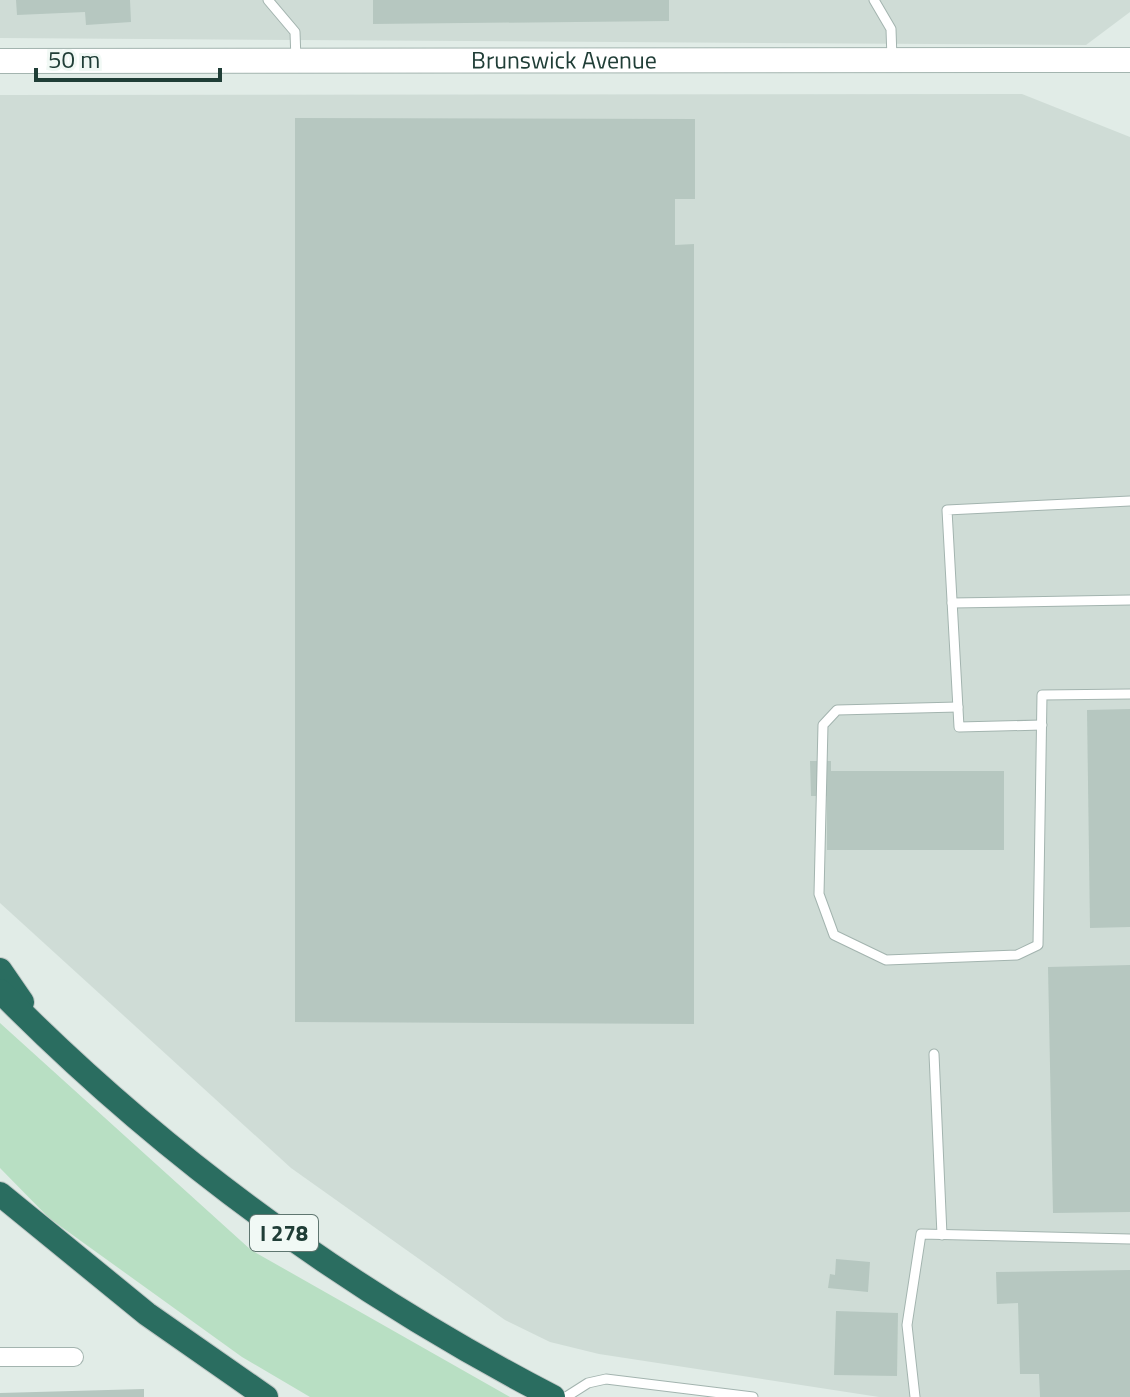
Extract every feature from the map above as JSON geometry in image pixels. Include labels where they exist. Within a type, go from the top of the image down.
[{"type":"highway","points":[[0,970],[41,1031]]},
{"type":"highway","name":"I 278","points":[[0,991],[134,1117],[271,1224],[414,1319],[553,1397]]},
{"type":"highway","points":[[3,1197],[157,1322],[266,1397]]},
{"type":"street","name":"Brunswick Avenue","points":[[0,61],[1130,60]]},
{"type":"street","points":[[0,1357],[74,1357]]},
{"type":"lane","points":[[268,0],[295,32],[296,60]]},
{"type":"lane","points":[[874,0],[891,29],[892,59]]},
{"type":"lane","points":[[1042,725],[959,727],[947,510],[1130,501]]},
{"type":"lane","points":[[952,603],[1130,600]]},
{"type":"lane","points":[[958,707],[837,710],[823,725],[819,894],[834,935],[886,960],[1017,955],[1038,945],[1042,695],[1130,694]]},
{"type":"lane","points":[[934,1054],[942,1235]]},
{"type":"lane","points":[[915,1397],[907,1325],[921,1234],[1130,1239]]},
{"type":"lane","points":[[566,1397],[588,1383],[606,1379],[753,1397]]},
{"type":"shaded area","points":[[0,0],[1130,0],[1130,12],[1086,45],[0,38]]},
{"type":"shaded area","points":[[1022,94],[1130,137],[1130,1397],[879,1397],[599,1354],[550,1342],[505,1320],[291,1168],[0,903],[0,95]]},
{"type":"green space","points":[[0,1023],[251,1250],[510,1397],[310,1397],[242,1357],[49,1218],[0,1168]]},
{"type":"building","points":[[16,0],[130,0],[131,22],[86,25],[85,12],[17,15]]},
{"type":"building","points":[[373,0],[669,0],[669,21],[373,24]]},
{"type":"building","points":[[295,118],[695,119],[695,199],[675,199],[675,245],[694,244],[694,1024],[295,1022]]},
{"type":"building","points":[[1130,709],[1130,927],[1090,928],[1087,710]]},
{"type":"building","points":[[810,761],[831,761],[831,771],[1004,771],[1004,850],[827,850],[827,796],[811,796]]},
{"type":"building","points":[[1130,965],[1130,1212],[1053,1213],[1048,967]]},
{"type":"building","points":[[836,1259],[870,1262],[868,1292],[828,1288],[830,1274],[835,1275]]},
{"type":"building","points":[[1130,1270],[1130,1397],[1040,1397],[1039,1374],[1020,1374],[1018,1303],[997,1304],[996,1272]]},
{"type":"building","points":[[836,1311],[898,1313],[897,1376],[834,1375]]},
{"type":"building","points":[[144,1389],[144,1397],[0,1397],[0,1393]]}]
